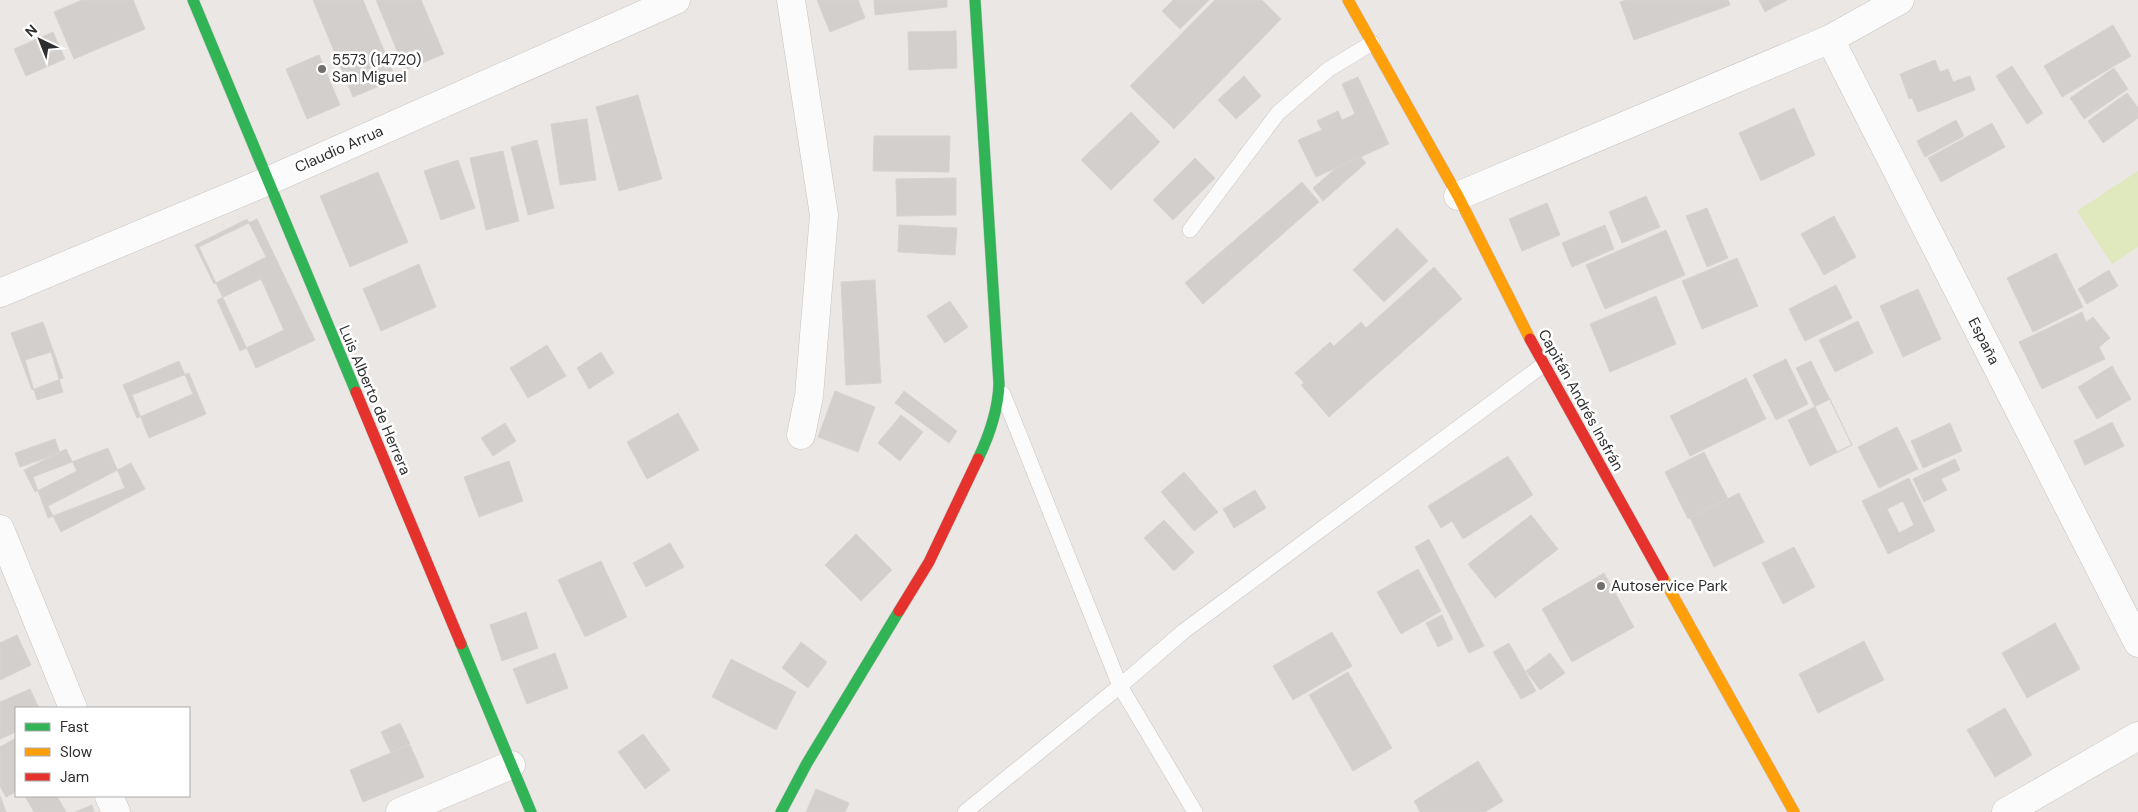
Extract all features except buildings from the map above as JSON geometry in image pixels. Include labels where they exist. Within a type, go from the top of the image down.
[{"type":"street","name":"Luis Alberto de Herrera","points":[[192,0],[531,812]]},
{"type":"street","name":"Claudio Arrua","points":[[0,293],[268,181],[676,0]]},
{"type":"street","points":[[791,0],[824,215],[809,396],[801,435]]},
{"type":"street","points":[[781,812],[807,763],[929,562],[988,438],[998,406],[999,384],[975,0]]},
{"type":"street","name":"Capitán Andrés Insfrán","points":[[1348,0],[1458,196],[1543,365],[1794,812]]},
{"type":"street","points":[[1458,196],[1830,39],[1900,0]]},
{"type":"street","name":"España","points":[[1830,39],[2138,643]]},
{"type":"street","points":[[0,529],[74,707]]},
{"type":"street","points":[[2006,812],[2138,736]]},
{"type":"street","points":[[400,812],[511,765]]},
{"type":"street","points":[[109,797],[116,812]]},
{"type":"lane","points":[[1190,230],[1278,113],[1329,68],[1372,43]]},
{"type":"lane","points":[[965,812],[1120,686],[1184,631],[1543,365]]},
{"type":"lane","points":[[999,384],[1120,686],[1195,812]]},
{"type":"green space","points":[[2138,171],[2138,247],[2112,264],[2077,211]]},
{"type":"traffic: fast","points":[[193,0],[356,392]]},
{"type":"traffic: fast","points":[[975,0],[999,384],[993,422],[978,459]]},
{"type":"traffic: fast","points":[[781,812],[807,763],[899,611]]},
{"type":"traffic: fast","points":[[461,644],[531,812]]},
{"type":"traffic: slow","points":[[1348,0],[1458,196],[1530,339]]},
{"type":"traffic: slow","points":[[1663,578],[1794,812]]},
{"type":"traffic: jam","points":[[1530,339],[1663,578]]},
{"type":"traffic: jam","points":[[356,392],[461,644]]},
{"type":"traffic: jam","points":[[899,611],[929,562],[978,459]]},
{"type":"place","name":"5573 (14720) San Miguel","points":[[322,69]]},
{"type":"place","name":"Autoservice Park","points":[[1601,586]]}]
